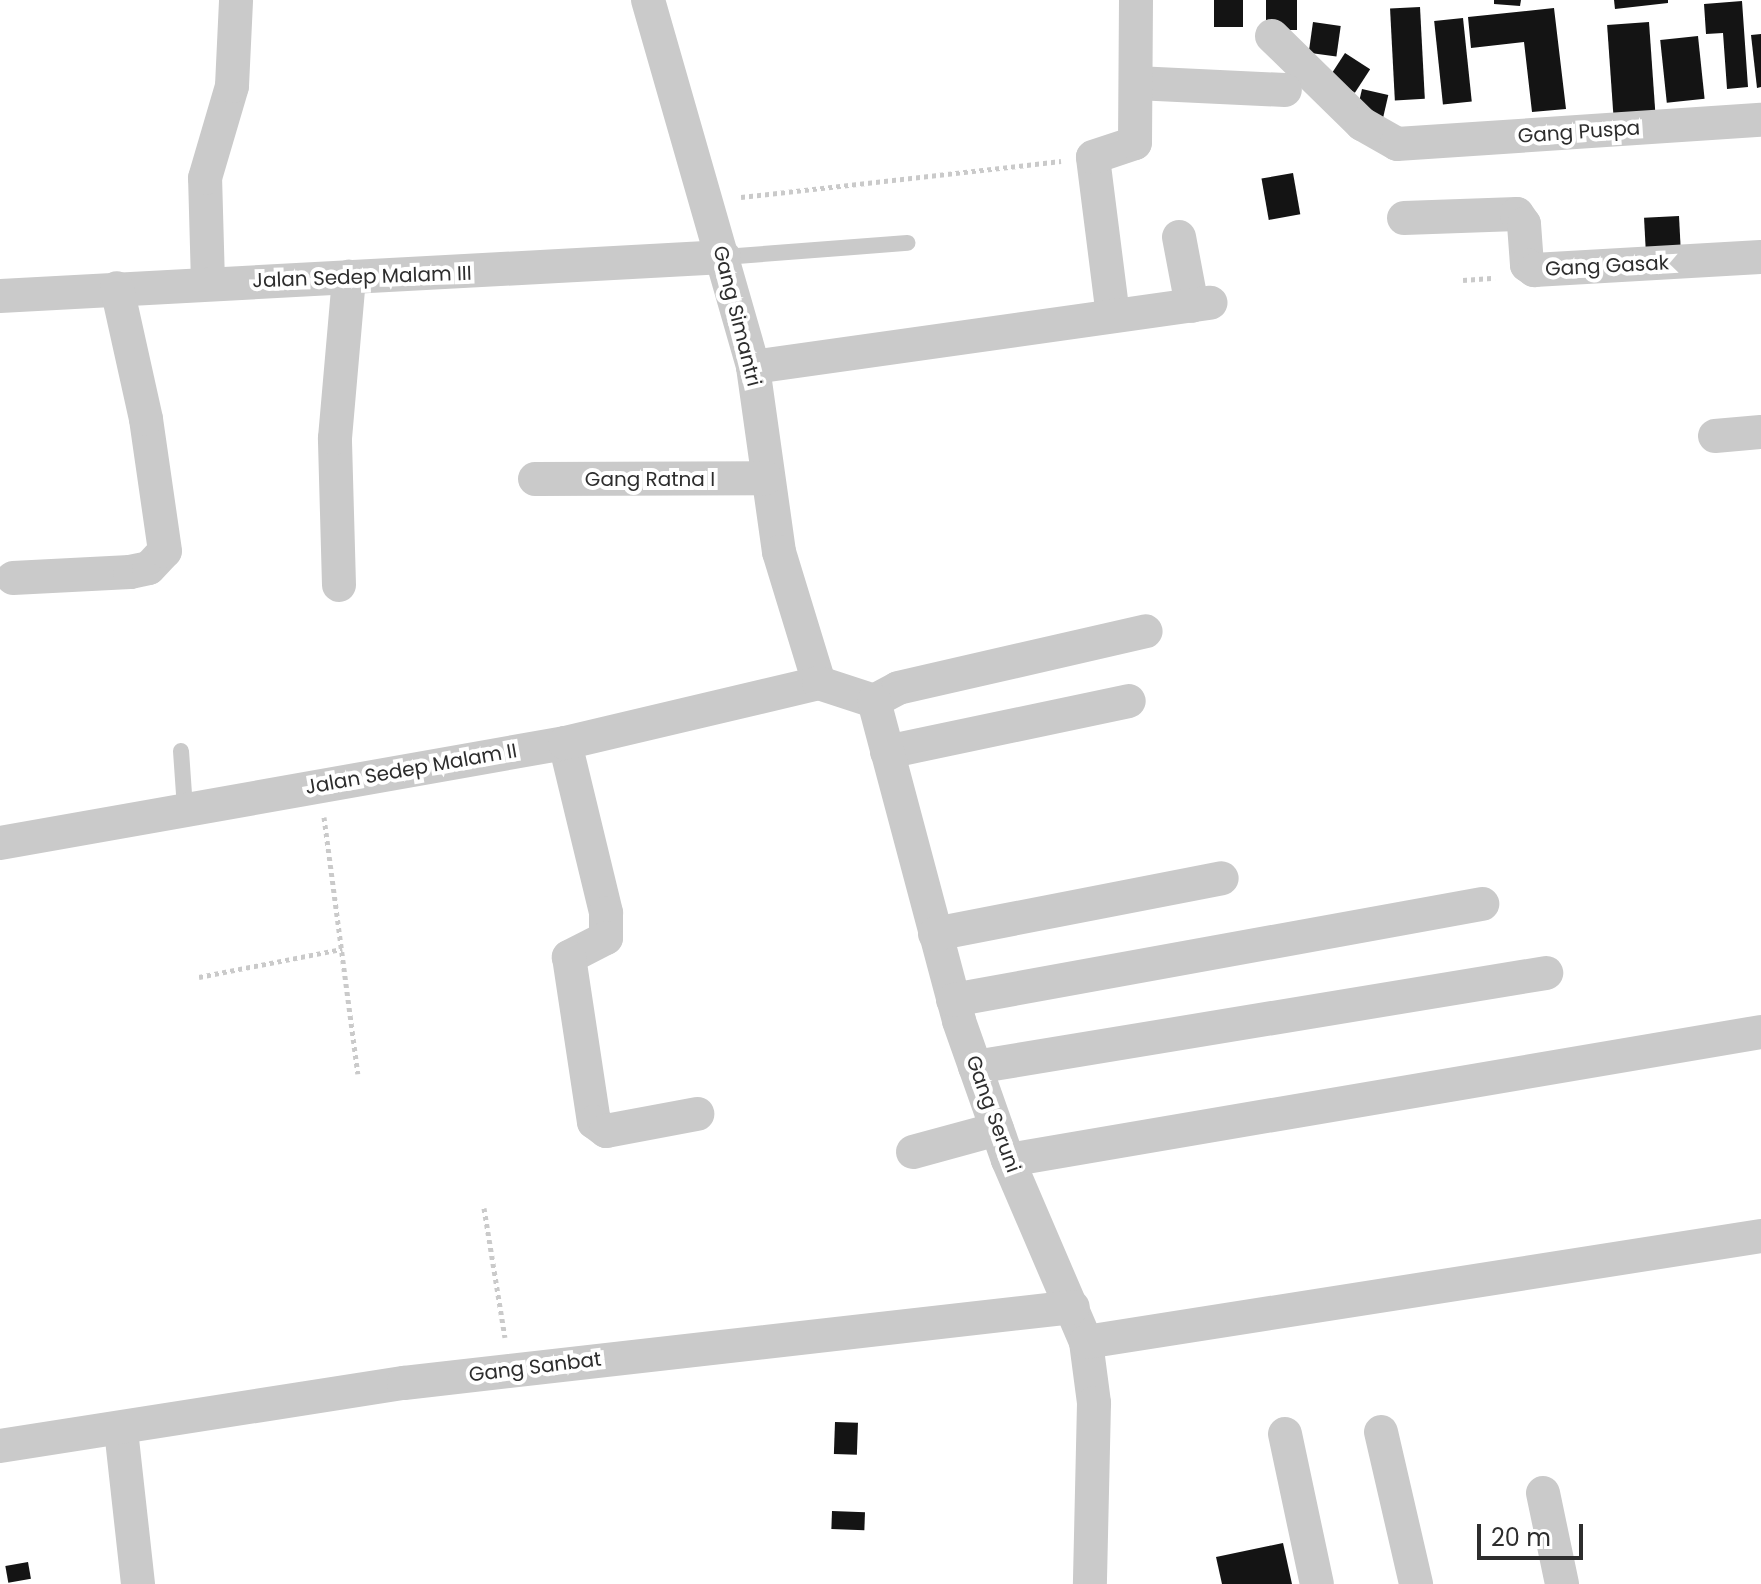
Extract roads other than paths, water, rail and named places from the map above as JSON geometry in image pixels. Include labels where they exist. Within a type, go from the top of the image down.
[{"type":"street","points":[[208,283],[205,178],[232,86],[236,0]]},
{"type":"street","name":"Gang Simantri","points":[[648,0],[753,367],[765,478],[779,552],[819,683]]},
{"type":"street","points":[[1113,316],[1093,157],[1135,143],[1136,0]]},
{"type":"street","name":"Gang Puspa","points":[[1272,36],[1362,124],[1397,144],[1761,120]]},
{"type":"street","points":[[1136,83],[1285,90]]},
{"type":"street","name":"Gang Gasak","points":[[1404,218],[1517,214],[1524,224],[1527,265],[1534,270],[1761,257]]},
{"type":"street","points":[[753,367],[1201,304],[1179,237]]},
{"type":"street","name":"Jalan Sedep Malam III","points":[[0,296],[724,257]]},
{"type":"street","points":[[339,585],[335,438],[349,277]]},
{"type":"street","points":[[13,578],[130,572],[149,568],[165,551],[146,419],[117,288]]},
{"type":"street","points":[[1715,436],[1761,432]]},
{"type":"street","name":"Gang Ratna I","points":[[535,479],[765,478]]},
{"type":"street","points":[[819,683],[874,701],[898,688],[1146,631]]},
{"type":"street","name":"Jalan Sedep Malam II","points":[[0,843],[565,743],[819,683]]},
{"type":"street","name":"Gang Seruni","points":[[874,701],[953,1000],[975,1067],[1002,1145],[1086,1342],[1094,1403],[1090,1584]]},
{"type":"street","points":[[887,752],[1129,701]]},
{"type":"street","points":[[565,743],[606,913],[606,938],[569,957],[594,1122],[606,1131],[697,1114]]},
{"type":"street","points":[[935,934],[1222,878]]},
{"type":"street","points":[[953,1000],[1482,904]]},
{"type":"street","points":[[975,1067],[1546,973]]},
{"type":"street","points":[[913,1152],[1002,1145],[1761,1032]]},
{"type":"street","points":[[1086,1342],[1761,1236]]},
{"type":"street","name":"Gang Sanbat","points":[[0,1446],[510,1370],[1073,1307]]},
{"type":"street","points":[[121,1430],[138,1584]]},
{"type":"street","points":[[1381,1432],[1416,1584]]},
{"type":"street","points":[[1285,1434],[1317,1584]]},
{"type":"street","points":[[1543,1493],[1562,1584]]},
{"type":"lane","points":[[724,257],[907,243]]},
{"type":"lane","points":[[181,751],[185,808]]}]
